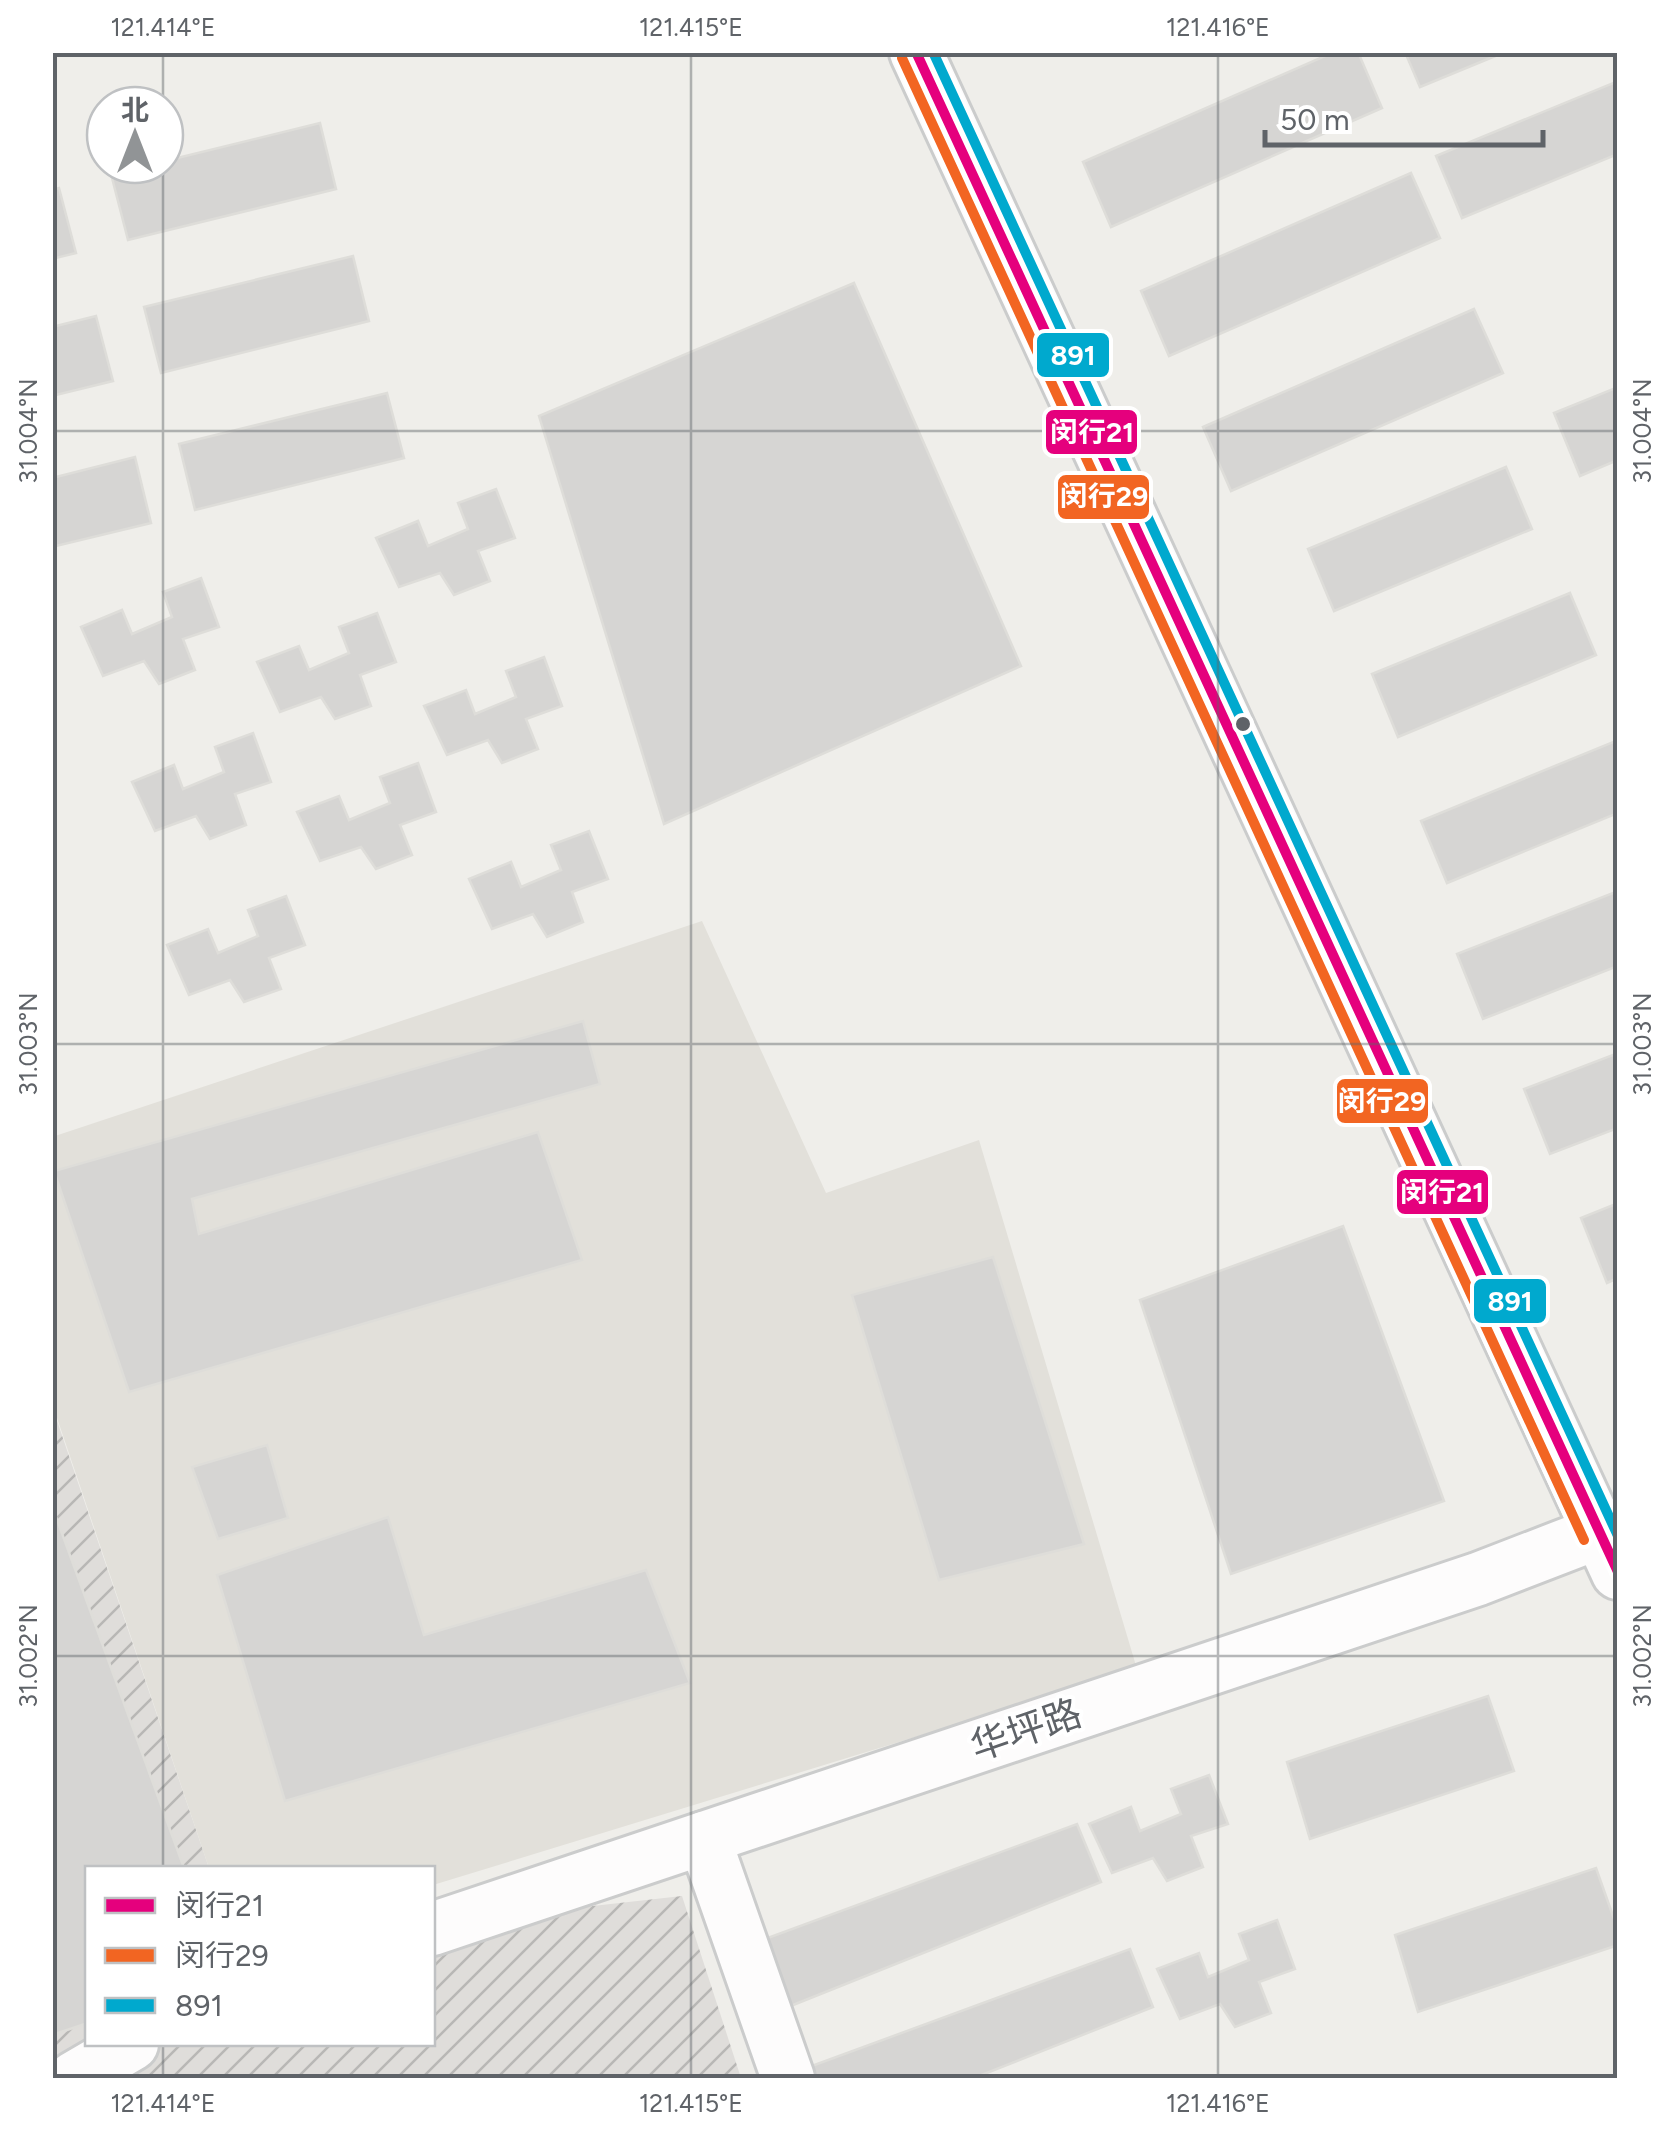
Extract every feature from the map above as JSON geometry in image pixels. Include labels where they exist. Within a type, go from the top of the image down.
[{"type":"street","points":[[916,52],[1611,1544]]},
{"type":"street","name":"华坪路","points":[[435,1927],[1459,1586],[1611,1544]]},
{"type":"street","points":[[704,1838],[788,2078]]},
{"type":"street","points":[[74,2078],[129,2046]]},
{"type":"shaded area","points":[[702,921],[826,1193],[979,1140],[1137,1669],[435,1884],[435,1866],[208,1866],[53,1406],[52,1137]]},
{"type":"shaded area","points":[[52,1406],[208,1866],[85,1866],[85,2046],[435,2046],[435,1924],[682,1896],[741,2078],[53,2078]]},
{"type":"building","points":[[1334,52],[1358,52],[1382,108],[1111,227],[1083,162]]},
{"type":"building","points":[[1405,52],[1505,52],[1420,87]]},
{"type":"building","points":[[1618,81],[1618,154],[1462,218],[1436,156]]},
{"type":"building","points":[[320,123],[336,189],[128,240],[114,185],[185,185],[185,156]]},
{"type":"building","points":[[1411,173],[1440,238],[1169,356],[1141,291]]},
{"type":"building","points":[[59,188],[76,253],[52,259],[52,190]]},
{"type":"building","points":[[353,256],[369,321],[161,373],[144,307]]},
{"type":"building","points":[[854,283],[1021,666],[664,824],[539,416]]},
{"type":"building","points":[[1474,309],[1503,373],[1231,491],[1203,427]]},
{"type":"building","points":[[96,316],[113,381],[52,396],[52,327]]},
{"type":"building","points":[[1618,387],[1618,460],[1580,476],[1554,413]]},
{"type":"building","points":[[387,393],[404,458],[195,510],[179,444]]},
{"type":"building","points":[[135,457],[151,523],[52,547],[52,478]]},
{"type":"building","points":[[1506,467],[1532,529],[1334,611],[1308,549]]},
{"type":"building","points":[[496,489],[515,538],[478,551],[490,581],[454,595],[440,573],[399,587],[376,538],[418,521],[428,546],[468,529],[458,503]]},
{"type":"building","points":[[201,578],[219,627],[183,639],[195,670],[159,684],[144,661],[103,676],[81,627],[122,610],[132,634],[172,617],[163,592]]},
{"type":"building","points":[[1570,593],[1596,655],[1398,737],[1372,674]]},
{"type":"building","points":[[377,613],[396,662],[360,675],[371,706],[335,719],[321,697],[280,712],[257,662],[299,646],[309,670],[349,653],[339,627]]},
{"type":"building","points":[[544,657],[562,706],[526,719],[538,749],[502,763],[488,740],[447,755],[424,706],[466,690],[475,714],[516,697],[506,671]]},
{"type":"building","points":[[253,733],[271,782],[235,794],[246,825],[210,839],[196,816],[155,831],[132,782],[174,765],[183,789],[224,772],[215,747]]},
{"type":"building","points":[[1618,740],[1618,813],[1447,883],[1421,821]]},
{"type":"building","points":[[418,763],[436,812],[400,825],[412,855],[376,869],[361,847],[320,861],[297,812],[339,796],[349,820],[390,803],[380,777]]},
{"type":"building","points":[[589,831],[608,879],[572,892],[583,922],[547,937],[533,914],[492,929],[469,879],[511,862],[521,887],[561,870],[551,845]]},
{"type":"building","points":[[1618,891],[1618,966],[1483,1019],[1457,954]]},
{"type":"building","points":[[286,896],[305,945],[269,958],[281,989],[244,1002],[230,980],[189,995],[167,945],[208,929],[218,953],[258,936],[248,910]]},
{"type":"building","points":[[583,1021],[600,1084],[192,1199],[199,1234],[538,1132],[582,1260],[129,1392],[54,1171]]},
{"type":"building","points":[[1618,1053],[1618,1128],[1550,1154],[1524,1089]]},
{"type":"building","points":[[1618,1203],[1618,1278],[1607,1283],[1581,1218]]},
{"type":"building","points":[[1343,1226],[1444,1501],[1231,1574],[1140,1300]]},
{"type":"building","points":[[993,1257],[1084,1544],[939,1580],[852,1295]]},
{"type":"building","points":[[267,1445],[288,1518],[218,1539],[192,1467]]},
{"type":"building","points":[[52,1506],[183,1866],[85,1866],[85,2024],[52,2035]]},
{"type":"building","points":[[388,1517],[424,1635],[646,1570],[690,1683],[285,1801],[217,1575]]},
{"type":"building","points":[[1488,1696],[1514,1771],[1310,1839],[1287,1762]]},
{"type":"building","points":[[1209,1775],[1228,1824],[1191,1836],[1203,1867],[1167,1881],[1153,1858],[1112,1873],[1089,1824],[1131,1807],[1140,1831],[1181,1814],[1171,1789]]},
{"type":"building","points":[[1077,1824],[1101,1882],[783,2009],[757,1942]]},
{"type":"building","points":[[1596,1868],[1618,1930],[1618,1945],[1418,2012],[1395,1935]]},
{"type":"building","points":[[1277,1920],[1295,1969],[1259,1982],[1271,2013],[1235,2027],[1220,2004],[1180,2019],[1157,1969],[1199,1953],[1208,1977],[1249,1960],[1239,1934]]},
{"type":"building","points":[[1130,1949],[1153,2007],[974,2078],[814,2078],[809,2067]]},
{"type":"transit line","name":"闵行21","points":[[916,52],[1618,1572]]},
{"type":"transit line","name":"891","points":[[933,52],[1618,1536]]},
{"type":"transit line","name":"闵行29","points":[[902,58],[1584,1540]]}]
